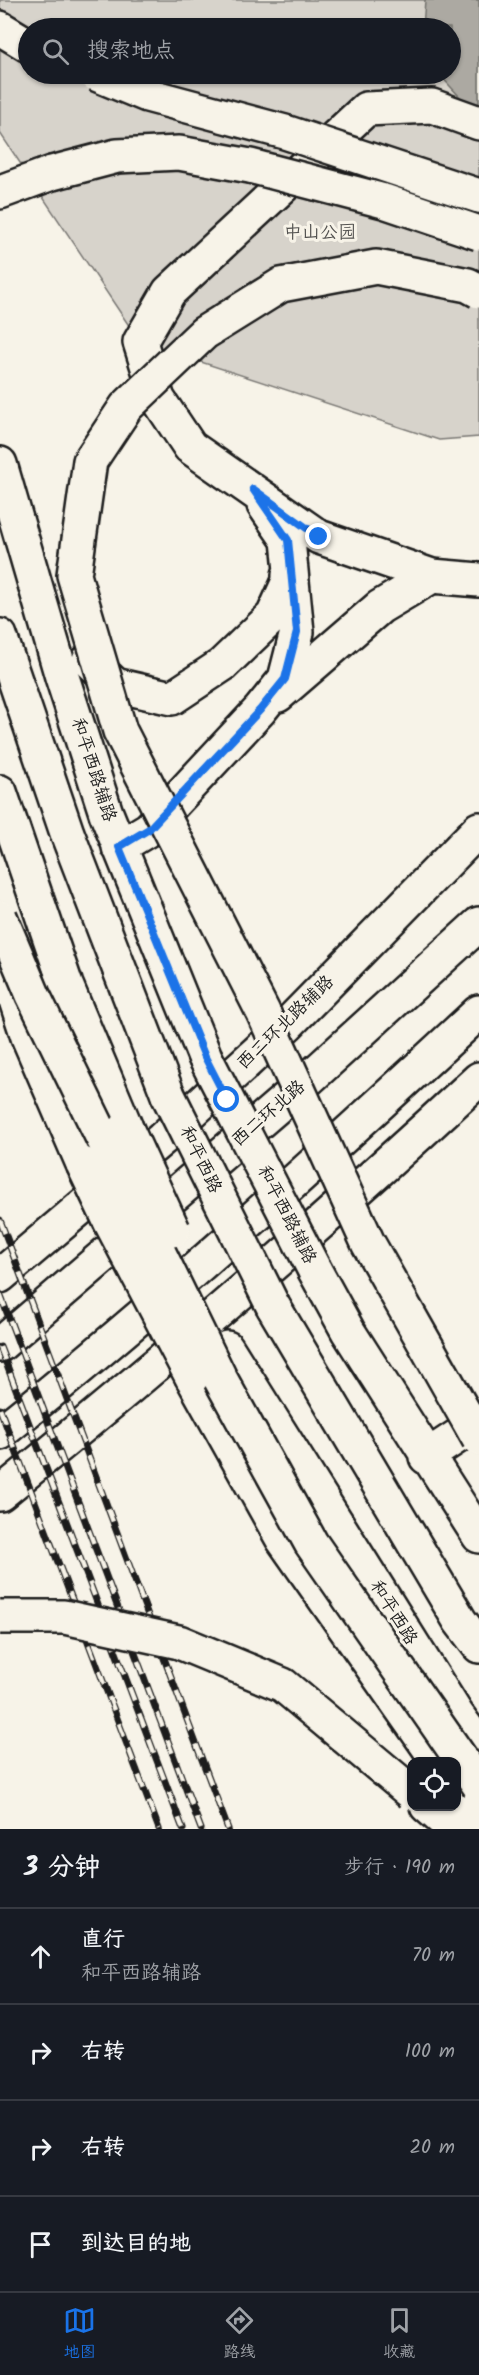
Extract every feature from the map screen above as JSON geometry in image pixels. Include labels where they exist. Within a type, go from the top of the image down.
[{"type":"main road","points":[[0,28],[18,39]]},
{"type":"main road","points":[[120,84],[147,95],[285,132],[479,196]]},
{"type":"main road","points":[[479,123],[432,106],[366,109],[169,292],[140,342],[158,399],[190,447],[319,537],[432,576],[479,580]]},
{"type":"main road","points":[[0,192],[52,173],[117,156],[179,153],[250,166],[373,198],[479,233]]},
{"type":"main road","points":[[479,291],[468,285],[376,267],[281,285],[204,333],[126,406],[90,461],[74,574],[120,731],[263,1012],[368,1243],[479,1439]]},
{"type":"main road","name":"和平西路辅路","points":[[0,464],[62,677],[119,847],[205,1057],[348,1331],[426,1457],[479,1536]]},
{"type":"main road","points":[[119,847],[149,829],[260,710],[285,679],[297,632],[288,540],[253,489]]},
{"type":"main road","points":[[24,546],[78,649],[115,685],[172,698],[222,665],[273,616],[289,581],[288,540]]},
{"type":"main road","points":[[260,710],[380,607],[432,576]]},
{"type":"main road","name":"和平西路","points":[[0,636],[67,833],[168,1095],[273,1306],[460,1621],[479,1646]]},
{"type":"main road","name":"和平西路","points":[[0,792],[66,985],[126,1128],[227,1348],[451,1706],[479,1745]]},
{"type":"main road","name":"西二环北路辅路","points":[[0,1276],[162,1139],[288,1024],[479,828]]},
{"type":"main road","points":[[0,917],[33,995],[238,1411],[311,1543],[479,1785]]},
{"type":"main road","name":"西二环北路","points":[[0,1345],[301,1086],[478,925]]},
{"type":"main road","points":[[0,951],[28,1037],[84,1164],[110,1221],[192,1377],[282,1538],[436,1757]]},
{"type":"main road","points":[[0,1433],[87,1363],[330,1151],[479,1012]]},
{"type":"main road","points":[[0,1494],[149,1372],[369,1180],[479,1079]]},
{"type":"main road","points":[[426,1457],[479,1422]]},
{"type":"main road","points":[[0,1617],[64,1617],[179,1642],[283,1685],[407,1790]]},
{"type":"main road","points":[[461,1794],[479,1818]]},
{"type":"main road","points":[[433,1811],[454,1829]]},
{"type":"green space","name":"中山公园","points":[[0,0],[479,0],[479,437],[439,440],[140,342],[0,133]]},
{"type":"shaded area","points":[[425,0],[479,0],[479,112],[471,109],[448,84],[461,84],[461,18],[424,18]]},
{"type":"railway","points":[[0,1220],[228,1829]]},
{"type":"railway","points":[[0,1294],[201,1829]]},
{"type":"railway","points":[[0,1347],[183,1829]]},
{"type":"railway","points":[[0,1409],[159,1829]]},
{"type":"route","points":[[227,1100],[205,1057],[119,847],[149,829],[260,710],[285,679],[297,632],[288,540],[253,489],[319,537]]}]
